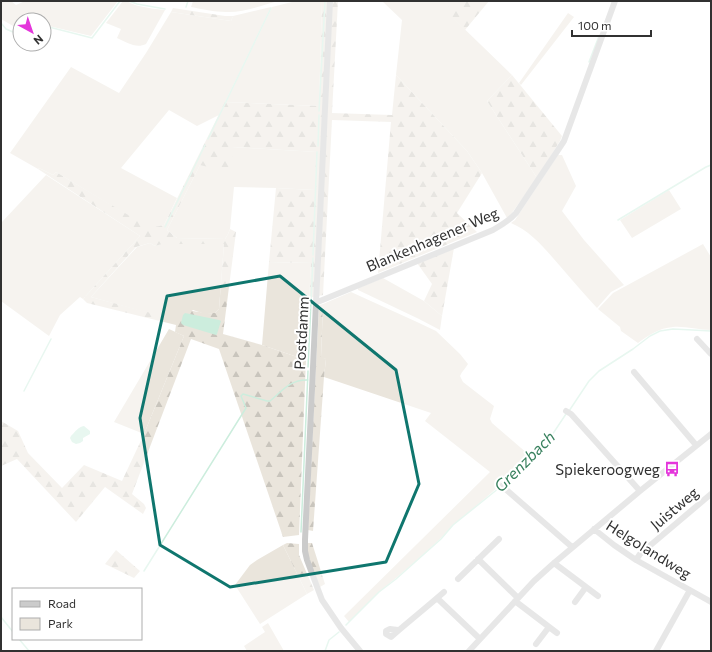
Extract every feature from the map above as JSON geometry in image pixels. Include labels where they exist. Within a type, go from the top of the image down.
[{"type":"street","name":"Postdamm","points":[[330,1],[312,370],[305,552],[322,600],[341,628],[360,651]]},
{"type":"street","name":"Blankenhagener Weg","points":[[316,301],[320,301],[493,230],[510,220],[564,141],[615,1]]},
{"type":"street","points":[[697,339],[711,354]]},
{"type":"street","points":[[634,372],[696,445]]},
{"type":"street","points":[[568,412],[640,491]]},
{"type":"street","points":[[469,651],[554,563],[711,434]]},
{"type":"street","points":[[502,486],[572,547]]},
{"type":"street","name":"Juistweg","points":[[636,560],[640,554],[711,494]]},
{"type":"street","name":"Helgolandweg","points":[[594,529],[636,560],[711,602]]},
{"type":"street","points":[[458,579],[498,539]]},
{"type":"street","points":[[478,560],[517,600],[558,633]]},
{"type":"street","points":[[554,563],[598,596]]},
{"type":"street","points":[[575,602],[586,587]]},
{"type":"street","points":[[656,651],[690,590]]},
{"type":"street","points":[[398,630],[444,592]]},
{"type":"street","points":[[437,598],[480,639]]},
{"type":"street","points":[[536,644],[549,626]]},
{"type":"highlighted area","points":[[280,276],[396,370],[419,484],[386,562],[230,587],[160,545],[140,418],[167,296]]},
{"type":"green space","points":[[1,1],[11,1],[16,5],[25,1],[118,1],[91,36],[52,27],[52,12],[12,12],[12,25],[1,19]]},
{"type":"green space","points":[[123,1],[142,7],[165,10],[146,44],[139,46],[127,43],[117,38],[121,29],[106,23]]},
{"type":"green space","points":[[193,1],[279,1],[246,10],[226,12],[191,7]]},
{"type":"green space","points":[[296,1],[322,1],[319,106],[226,102],[272,7]]},
{"type":"green space","points":[[322,1],[338,1],[332,113],[392,115],[396,75],[467,151],[482,173],[457,213],[477,232],[378,273],[391,122],[332,120],[323,295],[309,298],[311,263],[269,262],[276,188],[315,190],[316,152],[232,147],[233,173],[200,165],[167,230],[177,238],[225,239],[230,229],[236,232],[223,334],[306,360],[299,535],[283,537],[219,349],[191,339],[132,494],[144,504],[146,508],[143,514],[105,487],[76,522],[17,459],[1,466],[1,421],[18,431],[28,453],[62,488],[84,465],[122,481],[144,434],[184,336],[175,332],[176,325],[87,303],[83,299],[140,236],[38,169],[39,168],[53,175],[56,172],[150,228],[164,225],[225,102],[319,106]],"holes":[[[150,243],[155,246],[162,244],[224,244],[219,309],[215,313],[180,309],[177,320],[91,297],[136,247]]]},
{"type":"green space","points":[[382,1],[449,1],[449,14],[512,75],[487,101],[537,178],[509,217],[507,218],[482,173],[467,151],[396,75],[402,20]]},
{"type":"green space","points":[[449,1],[489,1],[465,30],[448,14]]},
{"type":"green space","points":[[271,7],[219,115],[197,126],[169,110],[121,168],[177,198],[164,225],[150,229],[56,172],[53,175],[39,168],[38,169],[10,153],[71,67],[119,93],[171,12],[231,21],[233,16]]},
{"type":"green space","points":[[173,8],[233,16],[231,21],[171,12]]},
{"type":"green space","points":[[568,13],[574,17],[521,85],[519,83]]},
{"type":"green space","points":[[512,75],[562,136],[537,178],[487,101]]},
{"type":"green space","points":[[232,147],[317,152],[315,190],[234,187],[230,229],[225,239],[177,238],[167,230],[200,165]]},
{"type":"green space","points":[[558,155],[562,155],[576,186],[562,211],[584,240],[624,285],[611,292],[597,308],[549,253],[532,236],[511,223],[515,220]]},
{"type":"green space","points":[[46,175],[140,236],[83,299],[80,297],[60,315],[49,336],[1,301],[1,221],[2,222]]},
{"type":"green space","points":[[669,190],[681,209],[632,238],[620,220]]},
{"type":"green space","points":[[150,243],[155,246],[161,244],[224,244],[219,309],[215,313],[205,314],[193,310],[177,321],[91,297],[137,247]]},
{"type":"green space","points":[[703,244],[711,257],[711,330],[673,327],[654,332],[638,343],[621,331],[620,327],[598,309],[613,293]]},
{"type":"green space","points":[[454,248],[442,316],[424,301],[432,284],[417,263]]},
{"type":"green space","points":[[269,262],[311,263],[306,360],[262,345]]},
{"type":"green space","points":[[383,278],[424,301],[442,316],[440,330],[358,290],[358,288]]},
{"type":"green space","points":[[351,292],[436,331],[460,354],[468,364],[460,376],[463,382],[494,406],[490,419],[492,423],[528,454],[503,479],[498,487],[453,525],[423,555],[379,592],[349,622],[344,616],[490,472],[425,421],[431,413],[324,377],[326,359],[321,358],[323,304]]},
{"type":"green space","points":[[323,304],[321,357],[326,359],[313,531],[308,530],[319,305]]},
{"type":"green space","points":[[169,329],[184,336],[144,434],[114,422]]},
{"type":"green space","points":[[287,543],[299,544],[299,555],[314,590],[307,594],[283,545]]},
{"type":"green space","points":[[307,543],[312,543],[325,584],[320,587],[313,571],[307,549]]},
{"type":"green space","points":[[283,545],[307,594],[260,624],[235,585],[250,565]]},
{"type":"green space","points":[[116,550],[140,571],[134,578],[105,564]]},
{"type":"green space","points":[[268,623],[284,651],[247,651],[244,646],[265,632],[262,627]]},
{"type":"shaded area","points":[[185,313],[221,321],[217,334],[216,335],[183,325],[181,323]]},
{"type":"shaded area","points":[[84,426],[90,431],[90,434],[83,438],[83,441],[80,443],[76,444],[72,442],[70,438],[71,436],[78,429]]},
{"type":"waterway","points":[[52,28],[92,38],[120,1]]},
{"type":"waterway","points":[[129,1],[165,9]]},
{"type":"waterway","points":[[186,7],[188,1]]},
{"type":"waterway","points":[[319,111],[325,1]]},
{"type":"waterway","points":[[208,139],[271,8]]},
{"type":"waterway","points":[[1,23],[6,29],[12,32]]},
{"type":"waterway","points":[[589,62],[599,36]]},
{"type":"waterway","points":[[318,146],[319,115]]},
{"type":"waterway","points":[[165,227],[205,145]]},
{"type":"waterway","points":[[313,255],[317,152]]},
{"type":"waterway","points":[[618,220],[711,165]]},
{"type":"waterway","points":[[308,367],[313,258]]},
{"type":"waterway","name":"Grenzbach","points":[[569,411],[589,381],[599,371],[650,336],[660,331],[673,329],[711,331]]},
{"type":"waterway","points":[[24,391],[51,339]]},
{"type":"waterway","points":[[301,532],[308,371]]},
{"type":"waterway","points":[[144,571],[246,408],[241,396],[243,394],[270,401],[297,381],[308,380]]},
{"type":"waterway","name":"Grenzbach","points":[[346,625],[379,592],[441,539],[453,525],[499,488],[508,476],[552,435],[566,414]]},
{"type":"waterway","points":[[1,617],[12,631]]},
{"type":"waterway","name":"Grenzbach","points":[[325,651],[329,640],[339,632]]},
{"type":"waterway","points":[[20,640],[29,651]]},
{"type":"place","name":"Spiekeroogweg","points":[[672,469]]}]
